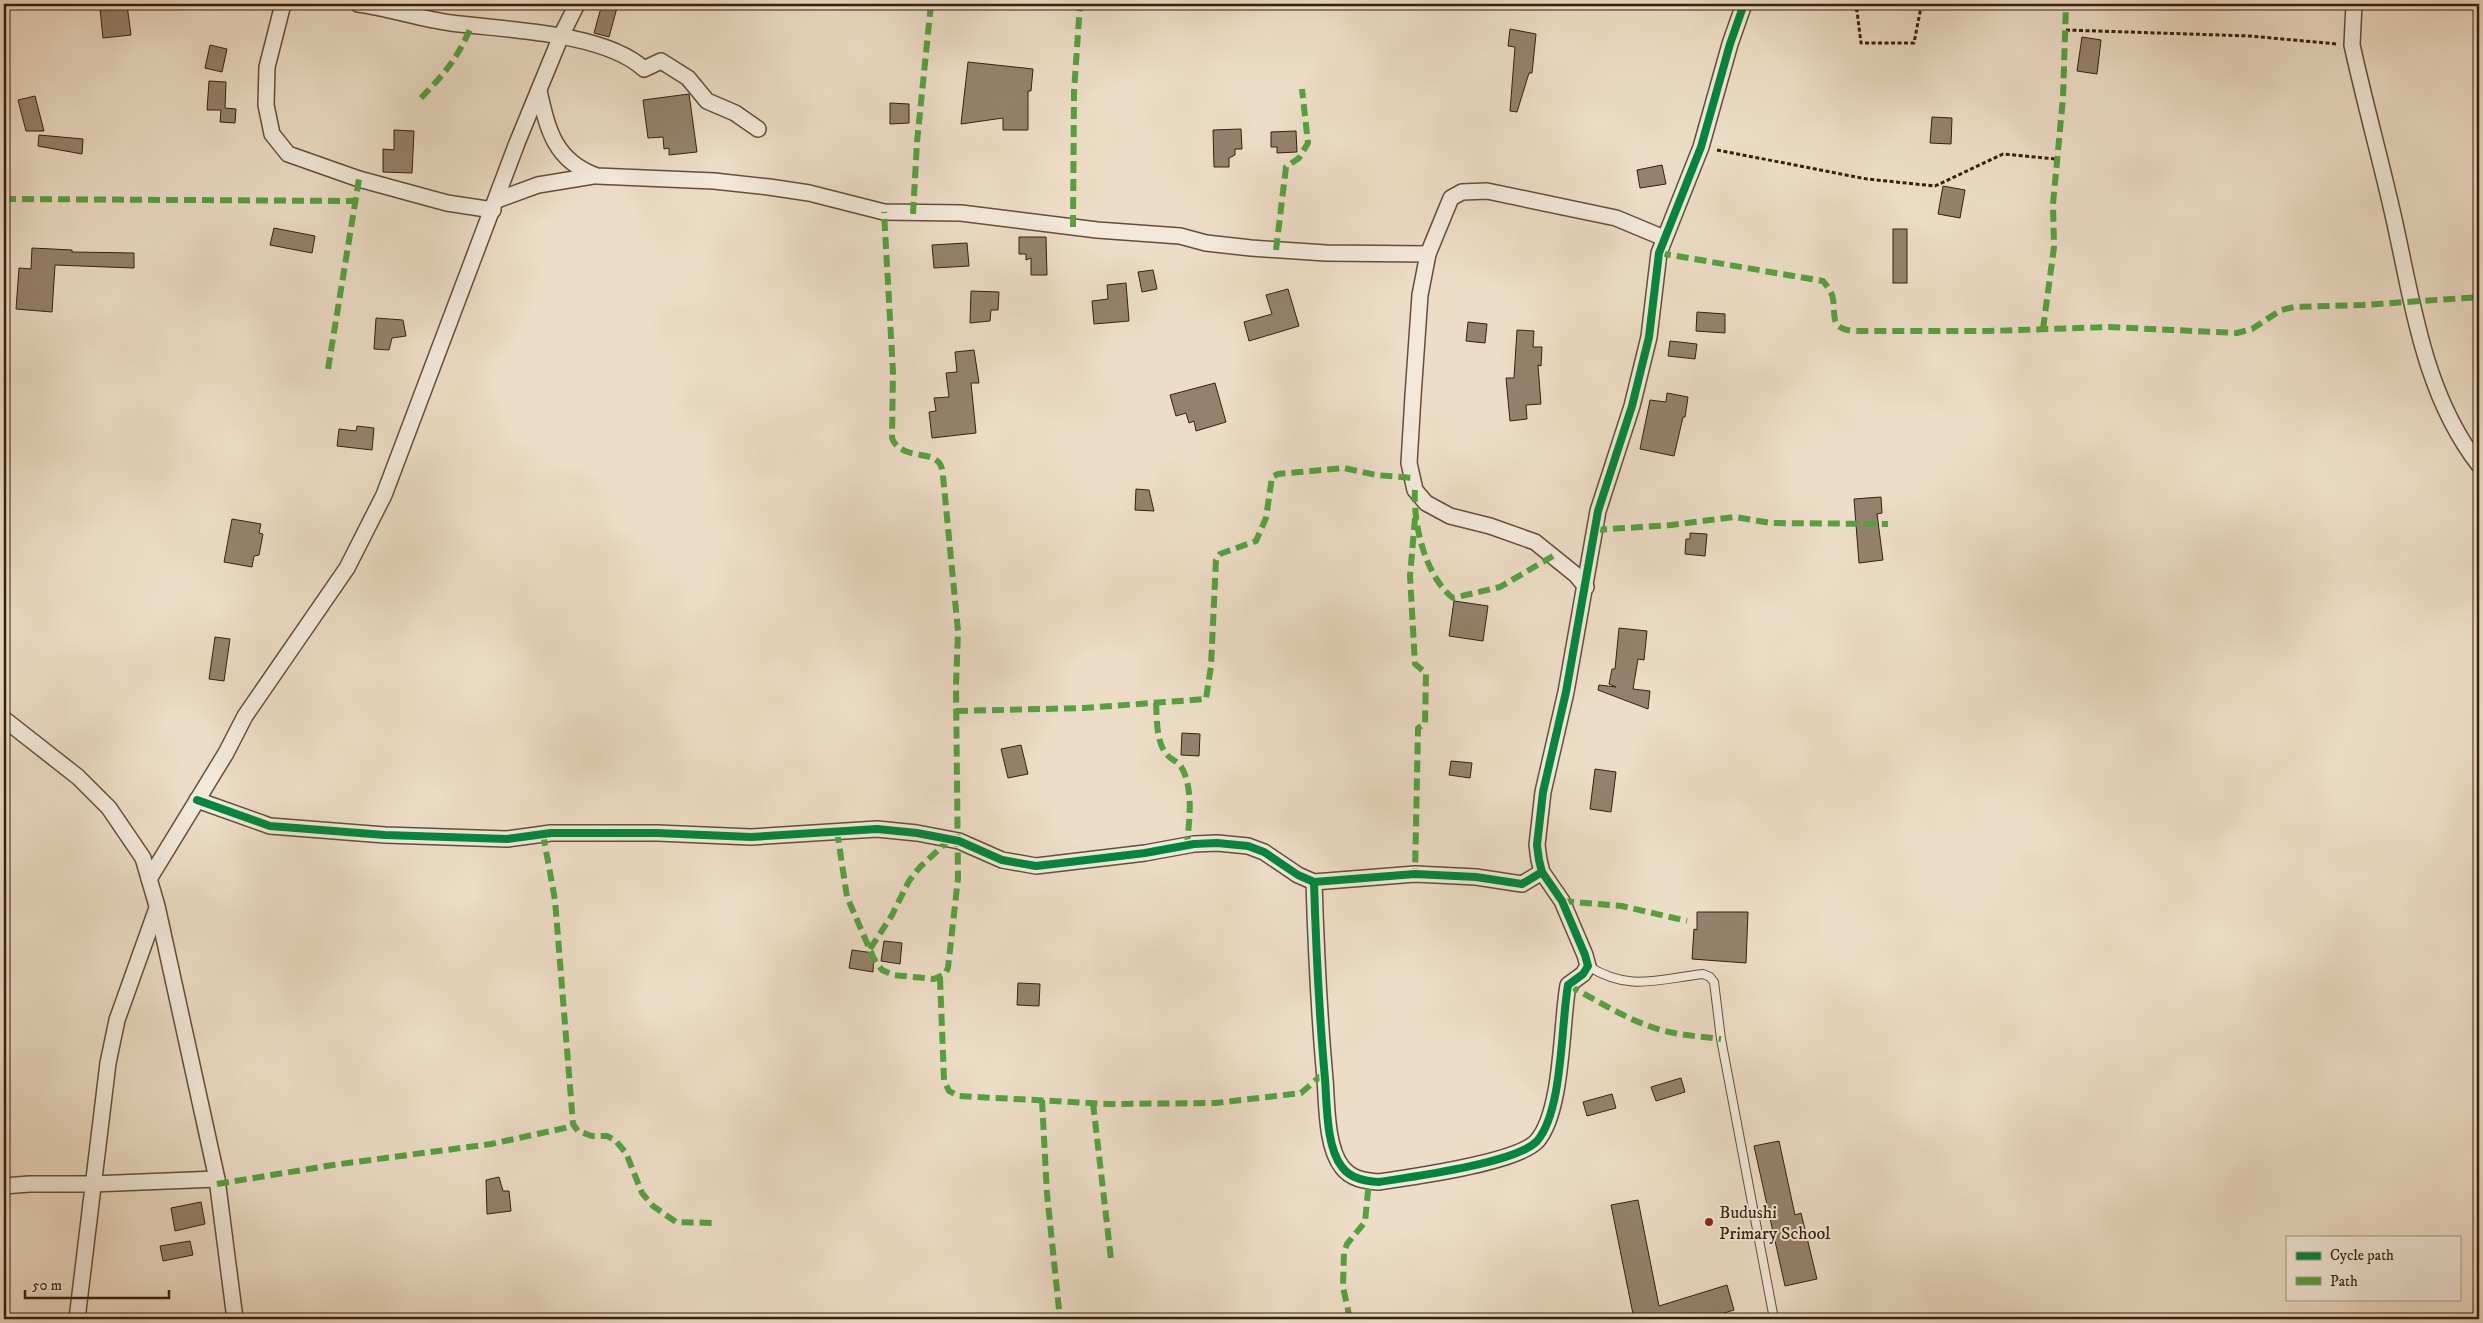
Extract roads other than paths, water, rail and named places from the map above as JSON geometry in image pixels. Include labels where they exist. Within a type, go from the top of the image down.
[{"type":"street","points":[[283,4],[267,67],[266,105],[272,134],[288,154],[359,179],[447,203],[495,205],[538,185],[597,176],[714,181],[809,193],[884,212],[961,212],[1098,230],[1180,236],[1206,243],[1326,254],[1428,254]]},
{"type":"street","points":[[358,4],[450,23],[561,36],[622,54],[644,69],[661,61],[688,78],[707,101],[736,113],[758,129]]},
{"type":"street","points":[[149,880],[226,753],[245,716],[347,568],[384,495],[539,91],[561,36],[577,4]]},
{"type":"street","points":[[1314,882],[1319,1012],[1329,1130],[1335,1154],[1341,1167],[1359,1180],[1379,1182],[1493,1160],[1512,1154],[1536,1142],[1550,1114],[1557,1084],[1568,985],[1583,974],[1588,966],[1562,901],[1542,872],[1537,845],[1543,792],[1566,692],[1598,511],[1632,406],[1649,337],[1655,274],[1664,238],[1701,146],[1730,44],[1744,4]]},
{"type":"street","points":[[2354,4],[2352,45],[2386,183],[2423,351],[2442,403],[2462,440],[2479,465]]},
{"type":"street","points":[[539,91],[546,126],[558,148],[579,169],[597,176]]},
{"type":"street","points":[[1586,587],[1576,575],[1535,542],[1490,526],[1450,516],[1426,503],[1415,490],[1409,463],[1420,295],[1428,254],[1451,198],[1462,192],[1473,191],[1487,191],[1588,211],[1616,218],[1664,238]]},
{"type":"street","points":[[4,719],[78,777],[109,808],[143,858],[157,906],[217,1179],[235,1319]]},
{"type":"street","points":[[197,800],[270,826],[385,835],[507,839],[551,833],[657,833],[751,837],[884,830],[959,841],[1002,860],[1036,866],[1137,854],[1194,844],[1237,844],[1264,852],[1298,875],[1314,882],[1415,874],[1476,877],[1522,884],[1542,872]]},
{"type":"street","points":[[77,1319],[108,1063],[117,1020],[157,906]]},
{"type":"street","points":[[4,1186],[45,1183],[92,1184],[217,1179]]},
{"type":"lane","points":[[1588,966],[1603,975],[1619,980],[1643,982],[1703,974],[1710,977],[1714,982],[1721,1039],[1774,1319]]},
{"type":"place","name":"Budushi Primary School","points":[[1709,1222]]}]
